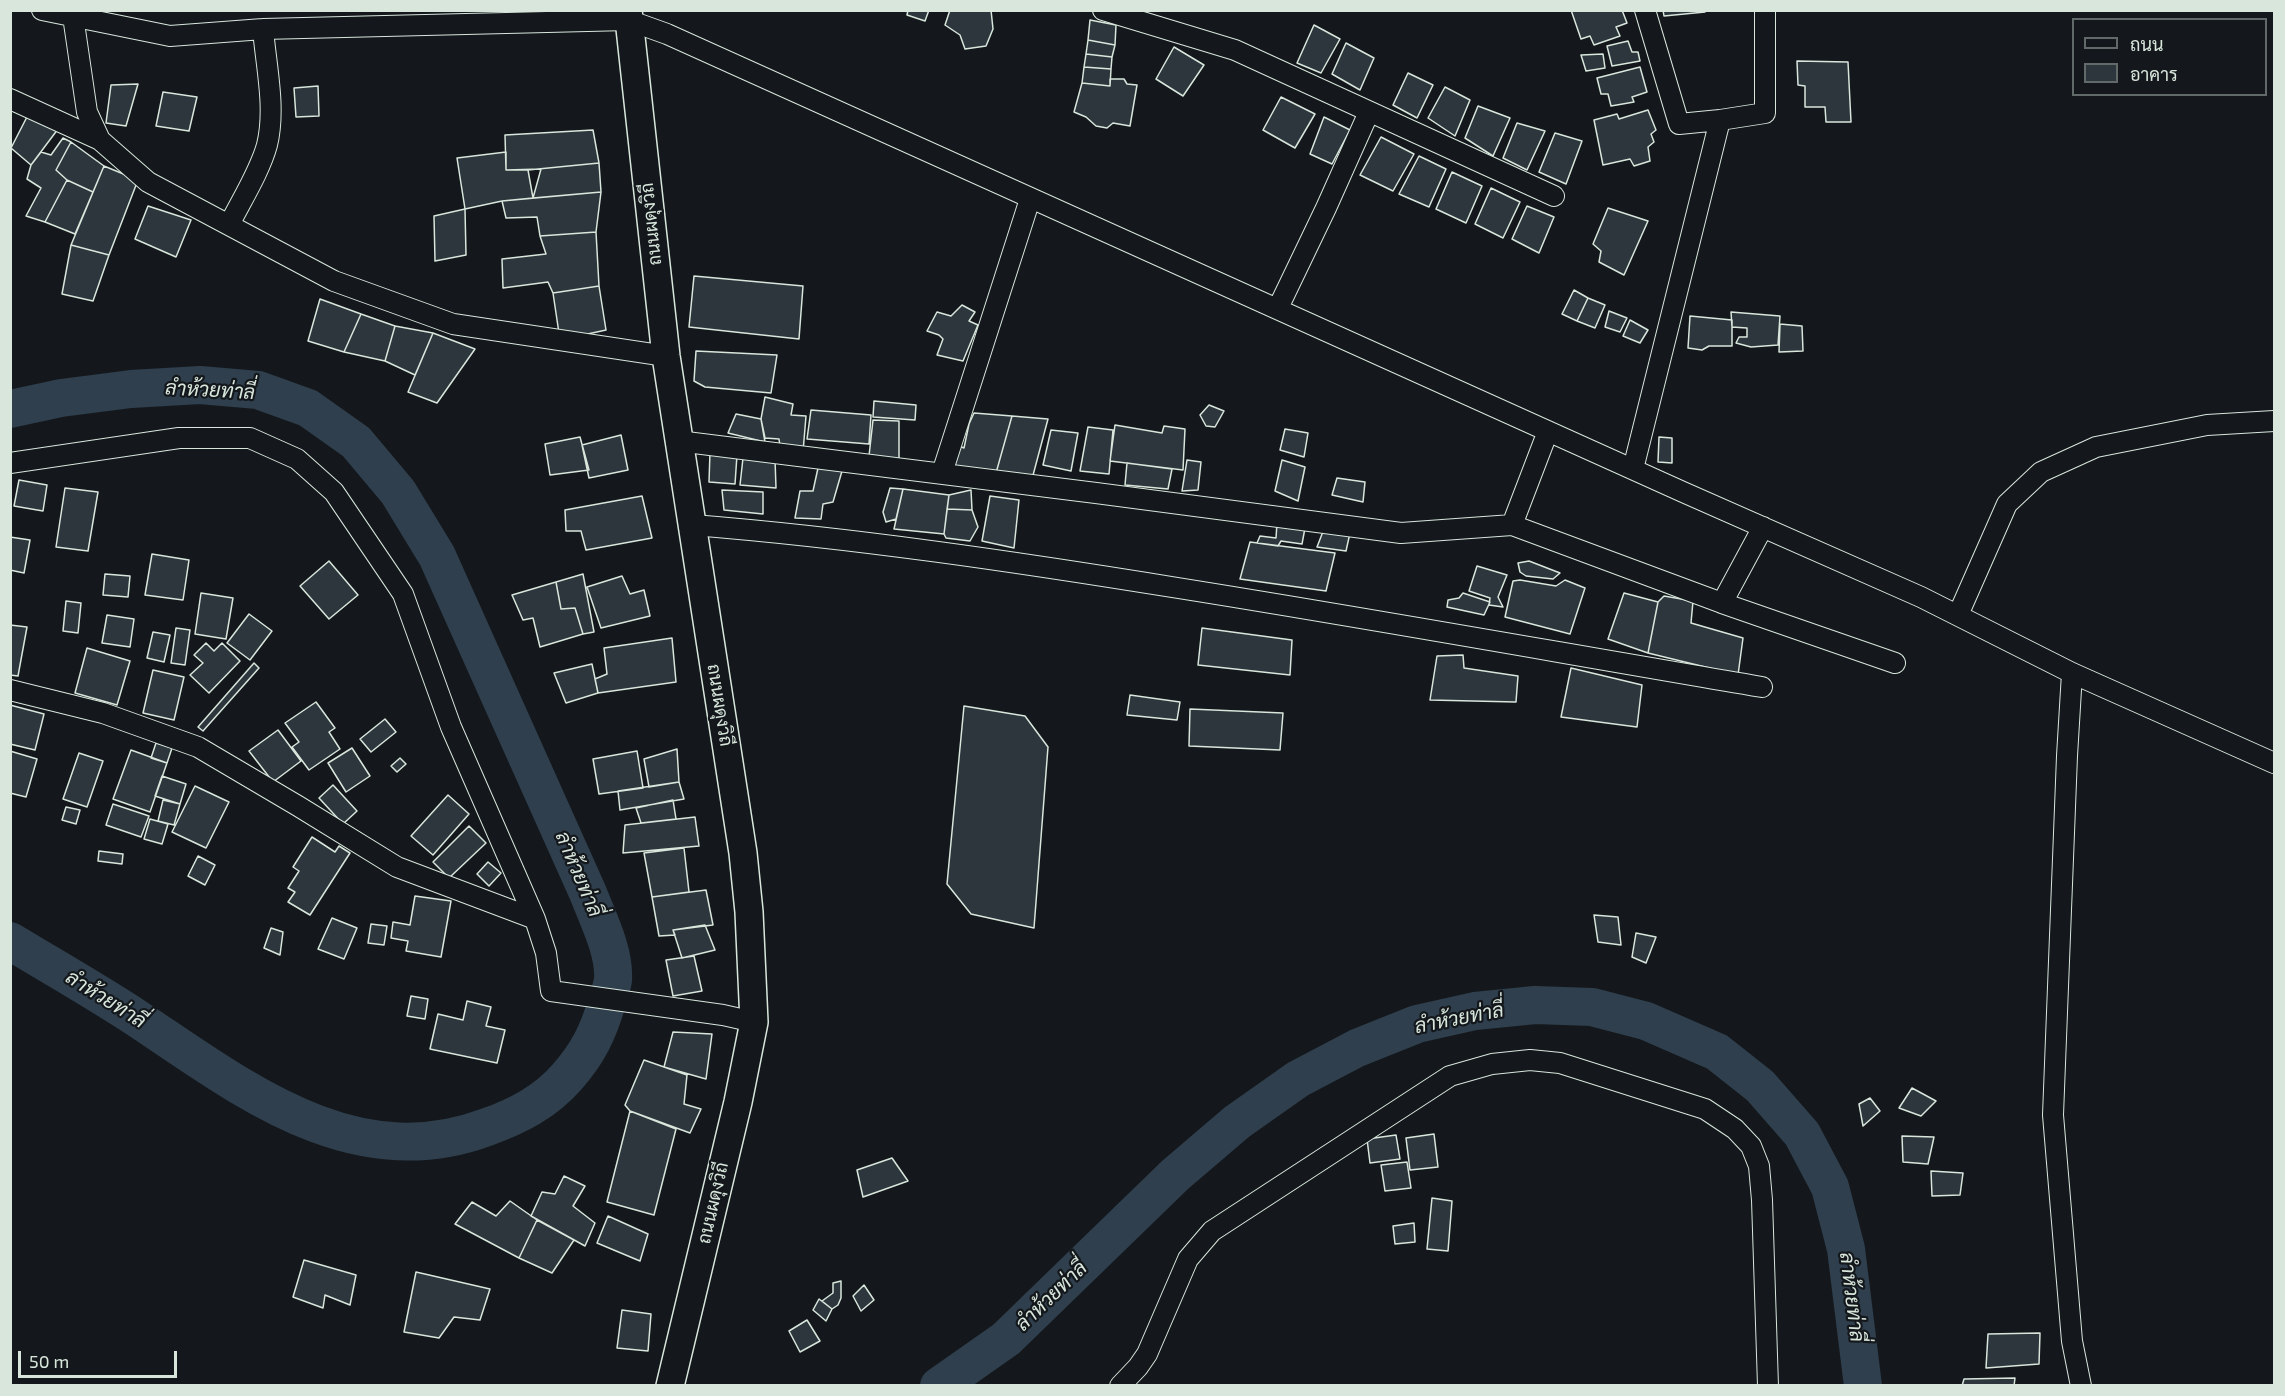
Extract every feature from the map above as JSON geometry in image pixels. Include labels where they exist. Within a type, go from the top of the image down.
[{"type":"main road","name":"ถนนผดุงวิถี","points":[[628,14],[666,356],[743,853],[749,912],[754,1022],[738,1102],[670,1386]]},
{"type":"street","points":[[42,10],[170,36],[263,29],[628,14],[667,34],[1030,199],[1076,217],[1958,615],[2072,673],[2274,763]]},
{"type":"street","points":[[1103,10],[1235,50],[1554,196]]},
{"type":"street","points":[[1645,10],[1680,124],[1765,113],[1765,10]]},
{"type":"street","points":[[73,16],[87,112],[100,140]]},
{"type":"street","points":[[229,225],[267,146],[270,112],[263,29]]},
{"type":"street","points":[[10,99],[100,140],[148,182],[334,281],[453,324],[666,356]]},
{"type":"street","points":[[1278,308],[1368,112]]},
{"type":"street","points":[[1633,470],[1720,120]]},
{"type":"street","points":[[942,473],[1030,199]]},
{"type":"street","points":[[1958,615],[2007,504],[2041,472],[2096,447],[2207,425],[2274,421]]},
{"type":"street","points":[[1512,525],[1548,431]]},
{"type":"street","points":[[10,463],[179,438],[250,438],[297,459],[334,492],[403,594],[451,727],[535,919],[546,953],[551,992],[723,1015],[754,1022]]},
{"type":"street","points":[[678,441],[1401,533],[1512,525],[1722,603],[1895,663]]},
{"type":"street","points":[[693,525],[794,533],[1033,565],[1420,626],[1762,687]]},
{"type":"street","points":[[1722,603],[1763,527]]},
{"type":"street","points":[[2072,673],[2053,1115],[2073,1341],[2081,1386]]},
{"type":"street","points":[[10,690],[103,713],[198,747],[397,867],[535,919]]},
{"type":"street","points":[[1120,1386],[1147,1354],[1188,1259],[1212,1231],[1450,1076],[1492,1064],[1530,1060],[1560,1063],[1705,1109],[1735,1129],[1751,1146],[1759,1166],[1762,1200],[1768,1386]]},
{"type":"building","points":[[908,10],[929,10],[925,21],[907,15]]},
{"type":"building","points":[[950,10],[991,10],[993,29],[986,46],[965,49],[960,35],[945,25]]},
{"type":"building","points":[[1571,10],[1622,10],[1627,23],[1616,27],[1620,36],[1594,45],[1590,36],[1581,39]]},
{"type":"building","points":[[1663,10],[1705,10],[1705,12],[1664,16]]},
{"type":"building","points":[[1090,20],[1116,25],[1115,45],[1088,40]]},
{"type":"building","points":[[1314,25],[1340,39],[1321,73],[1297,63]]},
{"type":"building","points":[[1088,40],[1115,45],[1112,57],[1086,54]]},
{"type":"building","points":[[1628,41],[1632,52],[1638,52],[1640,61],[1612,66],[1607,46]]},
{"type":"building","points":[[1346,43],[1374,58],[1360,90],[1332,74]]},
{"type":"building","points":[[1174,47],[1204,65],[1183,96],[1156,79]]},
{"type":"building","points":[[1086,54],[1112,57],[1111,69],[1084,67]]},
{"type":"building","points":[[1603,54],[1605,68],[1586,71],[1581,55]]},
{"type":"building","points":[[1797,61],[1848,62],[1851,122],[1826,122],[1825,107],[1805,107],[1805,86],[1798,85]]},
{"type":"building","points":[[1084,67],[1111,69],[1110,86],[1082,83]]},
{"type":"building","points":[[1640,67],[1647,92],[1632,97],[1634,102],[1611,106],[1608,94],[1601,94],[1597,78]]},
{"type":"building","points":[[1408,73],[1433,85],[1417,118],[1393,105]]},
{"type":"building","points":[[1110,79],[1124,79],[1127,84],[1137,85],[1130,126],[1113,123],[1107,128],[1096,126],[1086,117],[1074,112],[1082,83],[1110,86]]},
{"type":"building","points":[[138,84],[126,126],[106,123],[111,85]]},
{"type":"building","points":[[318,86],[319,116],[296,117],[294,88]]},
{"type":"building","points":[[1445,87],[1470,100],[1455,136],[1428,118]]},
{"type":"building","points":[[163,92],[197,97],[189,131],[156,126]]},
{"type":"building","points":[[1281,97],[1315,114],[1295,148],[1263,130]]},
{"type":"building","points":[[1478,106],[1510,118],[1493,156],[1465,138]]},
{"type":"building","points":[[1648,110],[1656,130],[1651,134],[1654,142],[1648,147],[1650,161],[1634,166],[1630,159],[1603,165],[1594,120],[1617,114],[1619,119]]},
{"type":"building","points":[[29,113],[58,129],[31,165],[11,148]]},
{"type":"building","points":[[1324,117],[1350,130],[1332,164],[1310,154]]},
{"type":"building","points":[[1517,123],[1545,131],[1527,170],[1503,158]]},
{"type":"building","points":[[593,130],[599,163],[506,170],[505,135]]},
{"type":"building","points":[[1555,133],[1582,141],[1566,184],[1539,172]]},
{"type":"building","points":[[1381,137],[1414,154],[1393,191],[1360,175]]},
{"type":"building","points":[[63,138],[71,142],[56,170],[67,180],[45,222],[26,216],[41,188],[27,179],[31,165],[41,152],[51,155]]},
{"type":"building","points":[[71,142],[104,166],[93,192],[67,180],[56,170]]},
{"type":"building","points":[[506,152],[506,170],[541,169],[533,198],[502,201],[465,209],[457,158]]},
{"type":"building","points":[[1419,156],[1446,169],[1429,207],[1399,194]]},
{"type":"building","points":[[599,163],[601,192],[533,198],[528,170]]},
{"type":"building","points":[[104,166],[138,180],[109,255],[71,245]]},
{"type":"building","points":[[1452,172],[1482,186],[1466,223],[1436,209]]},
{"type":"building","points":[[67,180],[93,192],[75,234],[45,222]]},
{"type":"building","points":[[1491,188],[1520,202],[1503,238],[1475,224]]},
{"type":"building","points":[[601,192],[596,232],[540,236],[537,217],[506,218],[502,201]]},
{"type":"building","points":[[148,206],[191,220],[176,257],[135,239]]},
{"type":"building","points":[[1527,206],[1554,217],[1539,253],[1512,239]]},
{"type":"building","points":[[1608,208],[1648,221],[1624,275],[1599,262],[1601,251],[1593,244]]},
{"type":"building","points":[[465,209],[466,255],[435,261],[434,216]]},
{"type":"building","points":[[596,232],[599,286],[553,293],[548,282],[503,288],[502,259],[546,254],[540,236]]},
{"type":"building","points":[[71,245],[109,255],[93,301],[62,294]]},
{"type":"building","points":[[694,276],[803,286],[799,339],[689,327]]},
{"type":"building","points":[[599,286],[606,330],[560,340],[553,293]]},
{"type":"building","points":[[1574,290],[1588,298],[1577,321],[1562,314]]},
{"type":"building","points":[[1588,298],[1605,305],[1595,328],[1577,321]]},
{"type":"building","points":[[320,299],[361,314],[344,352],[308,341]]},
{"type":"building","points":[[962,305],[975,312],[969,321],[978,325],[963,361],[937,355],[943,339],[927,331],[937,312],[951,316]]},
{"type":"building","points":[[1609,311],[1627,318],[1620,332],[1605,327]]},
{"type":"building","points":[[1731,312],[1780,316],[1778,345],[1751,347],[1736,343],[1739,337],[1747,337],[1747,328],[1732,327]]},
{"type":"building","points":[[361,314],[395,326],[385,361],[344,352]]},
{"type":"building","points":[[1690,316],[1732,320],[1732,346],[1709,346],[1702,350],[1688,348]]},
{"type":"building","points":[[1630,320],[1648,330],[1640,343],[1623,336]]},
{"type":"building","points":[[1780,324],[1802,326],[1803,351],[1779,352]]},
{"type":"building","points":[[395,326],[433,333],[415,375],[385,361]]},
{"type":"building","points":[[433,333],[475,349],[437,403],[408,392]]},
{"type":"building","points":[[696,351],[777,355],[771,393],[705,387],[694,381]]},
{"type":"building","points":[[765,397],[793,404],[791,415],[806,416],[803,452],[780,447],[779,439],[765,438],[761,419]]},
{"type":"building","points":[[874,401],[916,405],[915,420],[873,417]]},
{"type":"building","points":[[1209,405],[1224,411],[1215,427],[1206,426],[1200,415]]},
{"type":"building","points":[[811,410],[871,415],[869,444],[807,439]]},
{"type":"building","points":[[974,413],[1012,416],[996,473],[952,467],[959,446],[964,448]]},
{"type":"building","points":[[736,414],[761,419],[765,442],[728,433]]},
{"type":"building","points":[[1012,416],[1048,419],[1032,479],[996,473]]},
{"type":"building","points":[[873,420],[899,421],[899,459],[869,456]]},
{"type":"building","points":[[1115,425],[1162,433],[1164,426],[1185,429],[1183,470],[1110,461]]},
{"type":"building","points":[[1088,427],[1113,430],[1109,474],[1080,471]]},
{"type":"building","points":[[1285,429],[1308,433],[1304,457],[1280,450]]},
{"type":"building","points":[[1051,430],[1078,433],[1071,471],[1043,465]]},
{"type":"building","points":[[621,435],[628,470],[589,478],[582,445]]},
{"type":"building","points":[[580,437],[589,470],[550,475],[545,444]]},
{"type":"building","points":[[1659,437],[1672,438],[1672,463],[1658,462]]},
{"type":"building","points":[[710,452],[737,455],[735,484],[709,482]]},
{"type":"building","points":[[743,458],[775,459],[776,488],[740,485]]},
{"type":"building","points":[[1187,460],[1201,462],[1198,490],[1182,491]]},
{"type":"building","points":[[1282,460],[1305,467],[1298,501],[1275,491]]},
{"type":"building","points":[[1127,463],[1172,469],[1168,489],[1125,485]]},
{"type":"building","points":[[818,468],[842,471],[833,502],[823,504],[821,519],[795,518],[800,491],[813,491]]},
{"type":"building","points":[[1337,478],[1365,482],[1363,502],[1332,495]]},
{"type":"building","points":[[19,480],[47,485],[43,511],[14,506]]},
{"type":"building","points":[[65,488],[98,492],[88,551],[56,547]]},
{"type":"building","points":[[890,488],[903,489],[896,519],[886,522],[883,512]]},
{"type":"building","points":[[903,489],[949,495],[944,534],[894,529]]},
{"type":"building","points":[[722,490],[763,492],[763,514],[724,510]]},
{"type":"building","points":[[971,490],[972,510],[947,509],[949,495]]},
{"type":"building","points":[[642,496],[652,538],[586,550],[581,531],[566,531],[565,510]]},
{"type":"building","points":[[990,496],[1019,500],[1014,548],[982,541]]},
{"type":"building","points":[[947,509],[972,510],[978,527],[970,541],[946,538],[944,534]]},
{"type":"building","points":[[1277,523],[1305,528],[1302,544],[1281,541],[1278,546],[1257,543],[1260,536],[1276,538]]},
{"type":"building","points":[[1324,529],[1350,533],[1346,551],[1317,547]]},
{"type":"building","points":[[10,537],[30,540],[24,573],[10,570]]},
{"type":"building","points":[[1250,542],[1335,553],[1326,591],[1240,579]]},
{"type":"building","points":[[152,554],[189,560],[183,600],[145,595]]},
{"type":"building","points":[[329,561],[358,595],[329,619],[300,586]]},
{"type":"building","points":[[1529,561],[1560,573],[1553,579],[1526,576],[1520,572],[1518,563]]},
{"type":"building","points":[[1477,566],[1507,575],[1498,597],[1503,607],[1489,605],[1490,598],[1469,591]]},
{"type":"building","points":[[105,574],[130,576],[128,597],[103,595]]},
{"type":"building","points":[[583,574],[594,632],[583,634],[575,608],[561,609],[556,582]]},
{"type":"building","points":[[622,576],[630,594],[644,590],[650,616],[601,628],[587,587]]},
{"type":"building","points":[[1520,580],[1556,586],[1565,580],[1585,588],[1570,634],[1505,617],[1513,581]]},
{"type":"building","points":[[556,582],[561,609],[575,608],[583,634],[540,647],[533,618],[523,620],[512,595]]},
{"type":"building","points":[[201,593],[233,598],[226,639],[195,634]]},
{"type":"building","points":[[1463,593],[1490,602],[1484,615],[1447,607],[1448,600],[1459,598]]},
{"type":"building","points":[[1624,593],[1658,602],[1648,653],[1608,639]]},
{"type":"building","points":[[1664,596],[1693,601],[1691,623],[1743,638],[1738,675],[1648,653],[1658,602]]},
{"type":"building","points":[[66,601],[81,603],[78,633],[63,631]]},
{"type":"building","points":[[249,614],[272,631],[250,660],[227,643]]},
{"type":"building","points":[[107,615],[134,619],[130,647],[102,643]]},
{"type":"building","points":[[10,625],[27,627],[18,676],[10,675]]},
{"type":"building","points":[[176,628],[190,630],[185,665],[171,663]]},
{"type":"building","points":[[1202,628],[1292,640],[1290,675],[1198,665]]},
{"type":"building","points":[[153,632],[170,635],[164,662],[147,658]]},
{"type":"building","points":[[672,638],[676,682],[598,693],[595,679],[607,674],[604,648]]},
{"type":"building","points":[[206,643],[214,651],[222,643],[240,661],[209,693],[190,675],[203,663],[194,655]]},
{"type":"building","points":[[87,648],[130,661],[117,705],[75,693]]},
{"type":"building","points":[[1463,655],[1464,668],[1518,676],[1516,702],[1430,700],[1437,656]]},
{"type":"building","points":[[254,663],[259,668],[203,731],[198,727]]},
{"type":"building","points":[[592,664],[598,693],[566,703],[554,673]]},
{"type":"building","points":[[1571,668],[1642,685],[1637,727],[1561,717]]},
{"type":"building","points":[[153,670],[184,677],[174,720],[143,713]]},
{"type":"building","points":[[1130,695],[1180,702],[1177,720],[1127,715]]},
{"type":"building","points":[[316,702],[335,728],[329,732],[340,749],[309,770],[292,747],[299,742],[285,723]]},
{"type":"building","points":[[10,705],[44,714],[35,750],[10,744]]},
{"type":"building","points":[[964,706],[1025,716],[1048,747],[1034,928],[971,914],[947,884]]},
{"type":"building","points":[[1190,709],[1283,713],[1280,750],[1189,746]]},
{"type":"building","points":[[385,719],[396,732],[371,752],[360,739]]},
{"type":"building","points":[[278,730],[301,761],[273,782],[249,751]]},
{"type":"building","points":[[156,743],[172,748],[167,763],[151,758]]},
{"type":"building","points":[[352,748],[370,776],[346,792],[328,763]]},
{"type":"building","points":[[677,749],[679,782],[649,787],[644,759]]},
{"type":"building","points":[[131,750],[167,763],[150,812],[113,799]]},
{"type":"building","points":[[10,751],[37,759],[26,797],[10,793]]},
{"type":"building","points":[[637,751],[643,788],[599,794],[593,759]]},
{"type":"building","points":[[79,753],[103,761],[87,807],[63,799]]},
{"type":"building","points":[[400,758],[406,764],[397,772],[391,766]]},
{"type":"building","points":[[162,776],[186,784],[180,804],[155,796]]},
{"type":"building","points":[[679,782],[684,799],[620,810],[618,791]]},
{"type":"building","points":[[333,785],[357,811],[343,824],[319,798]]},
{"type":"building","points":[[195,786],[229,802],[206,848],[172,832]]},
{"type":"building","points":[[448,795],[469,814],[433,855],[411,836]]},
{"type":"building","points":[[163,800],[180,804],[174,825],[158,821]]},
{"type":"building","points":[[673,800],[676,819],[641,823],[636,808]]},
{"type":"building","points":[[113,804],[149,816],[141,837],[106,825]]},
{"type":"building","points":[[66,807],[80,810],[76,824],[62,820]]},
{"type":"building","points":[[695,817],[699,846],[623,853],[625,825]]},
{"type":"building","points":[[150,819],[168,824],[162,844],[144,839]]},
{"type":"building","points":[[469,826],[486,843],[449,878],[433,862]]},
{"type":"building","points":[[312,837],[335,852],[339,846],[350,853],[310,915],[288,902],[295,892],[288,888],[299,871],[293,867]]},
{"type":"building","points":[[684,848],[689,892],[652,897],[644,853]]},
{"type":"building","points":[[99,851],[123,854],[122,864],[98,861]]},
{"type":"building","points":[[198,856],[215,865],[205,885],[188,876]]},
{"type":"building","points":[[488,862],[501,873],[489,886],[477,874]]},
{"type":"building","points":[[706,890],[713,925],[673,930],[675,935],[659,936],[652,897]]},
{"type":"building","points":[[415,896],[451,901],[441,957],[406,951],[408,941],[391,938],[393,922],[410,925]]},
{"type":"building","points":[[1594,915],[1618,917],[1621,945],[1598,942]]},
{"type":"building","points":[[332,918],[357,928],[344,959],[318,949]]},
{"type":"building","points":[[371,924],[387,926],[384,945],[368,943]]},
{"type":"building","points":[[705,925],[715,950],[682,958],[673,930]]},
{"type":"building","points":[[271,928],[283,932],[280,955],[264,948]]},
{"type":"building","points":[[1636,933],[1656,937],[1646,963],[1632,957]]},
{"type":"building","points":[[694,956],[702,991],[673,996],[666,960]]},
{"type":"building","points":[[411,996],[428,999],[425,1019],[407,1016]]},
{"type":"building","points":[[467,1001],[491,1007],[486,1026],[505,1030],[497,1063],[430,1049],[438,1014],[463,1020]]},
{"type":"building","points":[[673,1032],[712,1034],[706,1079],[664,1067]]},
{"type":"building","points":[[644,1060],[687,1075],[684,1104],[701,1109],[690,1133],[630,1111],[625,1105]]},
{"type":"building","points":[[1912,1088],[1936,1101],[1921,1116],[1899,1108]]},
{"type":"building","points":[[1870,1098],[1880,1111],[1863,1126],[1859,1104]]},
{"type":"building","points":[[630,1111],[676,1129],[654,1215],[607,1202]]},
{"type":"building","points":[[1434,1134],[1438,1167],[1410,1170],[1406,1138]]},
{"type":"building","points":[[1396,1135],[1400,1159],[1370,1163],[1367,1139]]},
{"type":"building","points":[[1902,1136],[1934,1137],[1928,1164],[1903,1162]]},
{"type":"building","points":[[892,1158],[908,1181],[863,1197],[857,1170]]},
{"type":"building","points":[[1407,1162],[1411,1188],[1385,1191],[1381,1165]]},
{"type":"building","points":[[1931,1171],[1963,1173],[1960,1195],[1932,1196]]},
{"type":"building","points":[[564,1176],[585,1186],[573,1206],[595,1223],[585,1246],[531,1216],[542,1192],[555,1194]]},
{"type":"building","points":[[1432,1198],[1452,1201],[1448,1251],[1427,1249]]},
{"type":"building","points":[[510,1201],[537,1220],[519,1258],[455,1224],[472,1202],[496,1216]]},
{"type":"building","points":[[608,1216],[648,1234],[640,1261],[597,1243]]},
{"type":"building","points":[[537,1220],[574,1240],[552,1273],[519,1258]]},
{"type":"building","points":[[1414,1223],[1415,1242],[1395,1244],[1393,1226]]},
{"type":"building","points":[[304,1260],[356,1275],[350,1305],[325,1295],[323,1308],[293,1297]]},
{"type":"building","points":[[416,1272],[490,1289],[480,1320],[454,1317],[439,1338],[404,1332]]},
{"type":"building","points":[[841,1281],[841,1298],[838,1305],[832,1309],[822,1301],[833,1293],[833,1283]]},
{"type":"building","points":[[864,1285],[874,1300],[861,1311],[853,1296]]},
{"type":"building","points":[[819,1299],[832,1309],[826,1321],[813,1310]]},
{"type":"building","points":[[622,1310],[651,1314],[648,1351],[617,1348]]},
{"type":"building","points":[[807,1320],[820,1341],[800,1352],[789,1331]]},
{"type":"building","points":[[2040,1333],[2039,1364],[1986,1368],[1988,1334]]},
{"type":"building","points":[[2015,1378],[2014,1386],[1962,1386],[1964,1379]]},
{"type":"waterway","name":"ลำห้วยท่าลี่","points":[[10,409],[61,398],[131,389],[200,385],[258,390],[308,408],[356,442],[398,492],[437,556],[588,893],[609,947],[613,980],[592,1042],[581,1060],[550,1094],[520,1113],[487,1127],[438,1140],[391,1141],[346,1133],[302,1118],[260,1097],[107,999],[10,941]]},
{"type":"waterway","name":"ลำห้วยท่าลี่","points":[[939,1386],[1006,1339],[1175,1175],[1237,1122],[1298,1079],[1357,1048],[1417,1024],[1475,1011],[1535,1005],[1592,1007],[1646,1021],[1717,1052],[1760,1086],[1802,1134],[1830,1187],[1846,1249],[1863,1386]]}]
